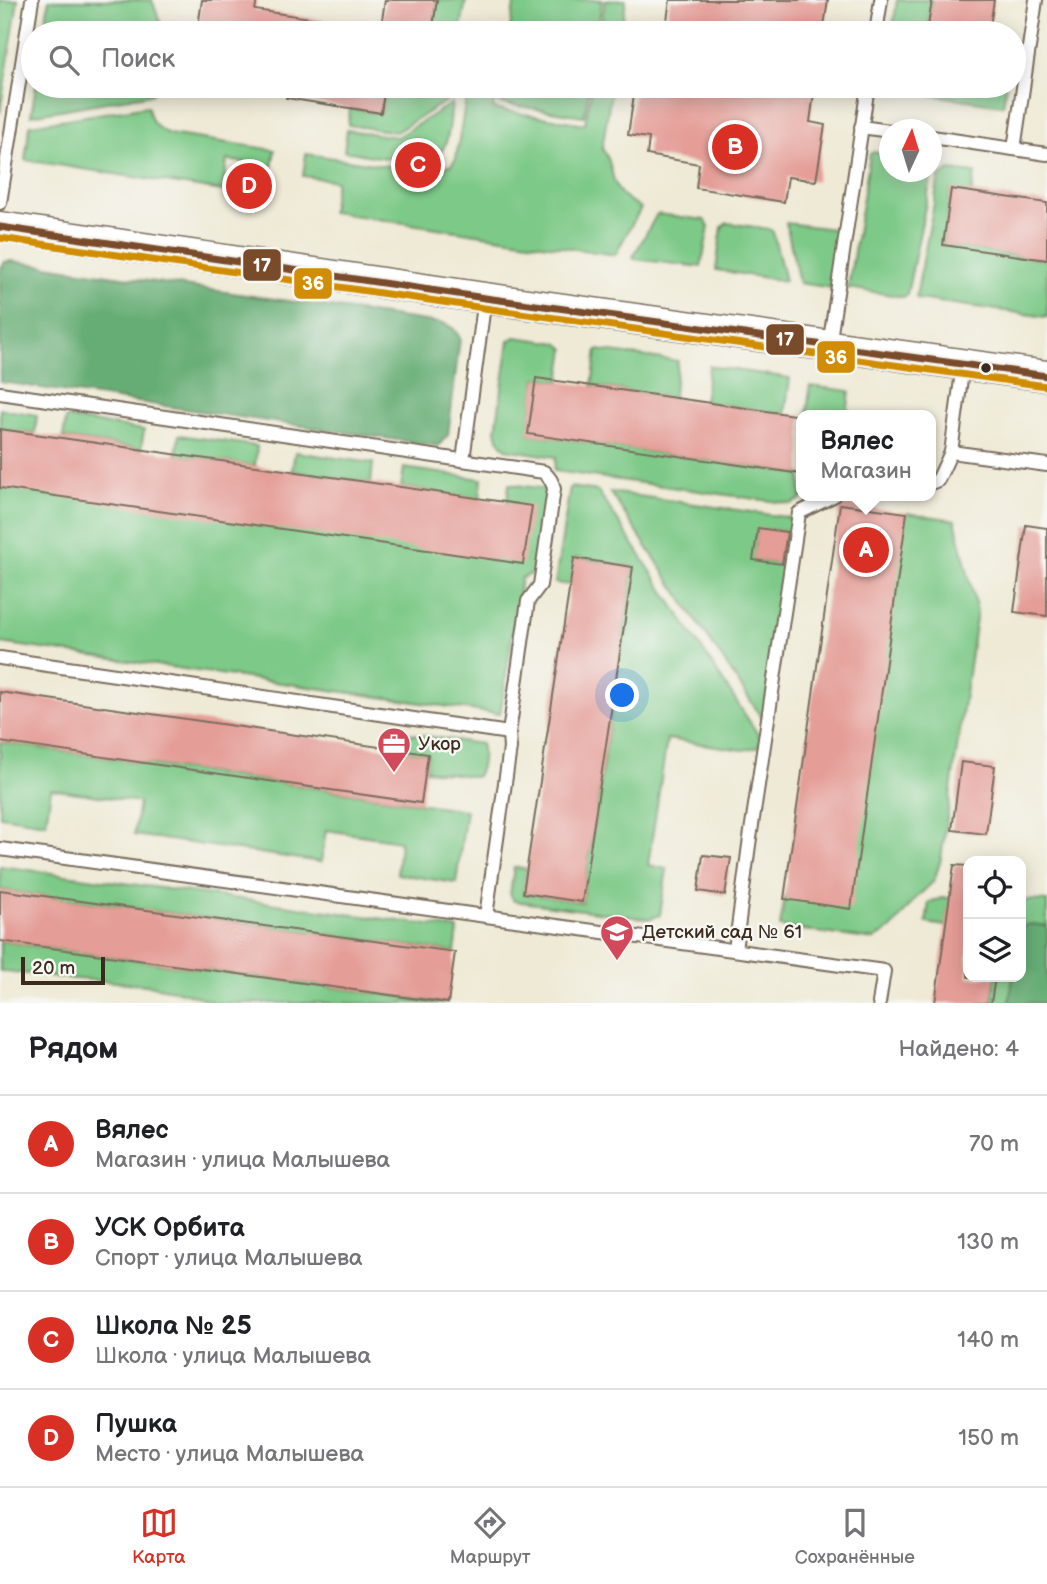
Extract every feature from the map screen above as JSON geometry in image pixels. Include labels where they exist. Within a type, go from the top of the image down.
[{"type":"street","points":[[0,227],[1047,376]]},
{"type":"lane","points":[[29,21],[32,0]]},
{"type":"lane","points":[[878,21],[881,0]]},
{"type":"lane","points":[[1026,68],[1036,0]]},
{"type":"lane","points":[[0,203],[21,70]]},
{"type":"lane","points":[[829,346],[866,98]]},
{"type":"lane","points":[[1014,149],[1022,98]]},
{"type":"lane","points":[[861,127],[879,129]]},
{"type":"lane","points":[[942,138],[1047,154]]},
{"type":"lane","points":[[463,460],[485,298]]},
{"type":"lane","points":[[936,481],[951,452],[962,365]]},
{"type":"lane","points":[[0,393],[544,472],[554,483],[540,585],[528,601],[486,916]]},
{"type":"lane","points":[[951,452],[1047,465]]},
{"type":"lane","points":[[735,950],[799,513],[823,501]]},
{"type":"lane","points":[[0,658],[509,733]]},
{"type":"lane","points":[[0,849],[884,971],[879,1003]]},
{"type":"green space","points":[[0,0],[18,0],[0,113]]},
{"type":"green space","points":[[49,0],[152,0],[160,21],[46,21]]},
{"type":"green space","points":[[437,0],[466,0],[462,21],[434,21]]},
{"type":"green space","points":[[515,0],[602,0],[599,21],[511,21]]},
{"type":"green space","points":[[605,0],[626,0],[623,21],[602,21]]},
{"type":"green space","points":[[897,0],[932,0],[929,21],[894,21]]},
{"type":"green space","points":[[34,98],[129,98],[31,115]]},
{"type":"green space","points":[[383,98],[450,98],[396,132],[348,125],[350,109],[381,113]]},
{"type":"green space","points":[[466,98],[495,98],[493,109],[585,124],[590,98],[610,98],[602,149],[606,153],[618,190],[641,208],[615,255],[331,212],[336,181],[303,176],[306,154],[421,171],[451,165],[456,158]]},
{"type":"green space","points":[[499,98],[587,98],[584,116],[498,103]]},
{"type":"green space","points":[[953,98],[1004,98],[1003,105]]},
{"type":"green space","points":[[452,103],[446,141],[441,152],[434,157],[410,160],[344,151],[347,130],[397,137]]},
{"type":"green space","points":[[148,106],[154,123],[169,134],[275,150],[272,167],[227,160],[223,191],[25,160],[30,125]]},
{"type":"green space","points":[[873,152],[879,153],[879,182],[930,182],[907,294],[904,297],[848,288],[870,155]]},
{"type":"green space","points":[[950,170],[975,173],[972,192],[951,190],[943,245],[1047,260],[1047,317],[916,297],[938,182],[942,182],[942,175]]},
{"type":"green space","points":[[657,214],[705,220],[709,227],[701,267],[634,259]]},
{"type":"green space","points":[[727,223],[769,229],[773,232],[785,281],[716,270],[722,227]]},
{"type":"green space","points":[[786,223],[842,230],[833,288],[799,283]]},
{"type":"green space","points":[[12,261],[446,324],[454,329],[460,338],[448,435],[438,446],[0,382],[0,270],[4,262]]},
{"type":"green space","points":[[515,337],[558,343],[565,349],[560,381],[536,378],[529,434],[796,473],[798,501],[792,504],[554,471],[556,457],[506,449],[498,439],[496,430],[509,341]]},
{"type":"green space","points":[[597,350],[678,361],[673,398],[592,386]]},
{"type":"green space","points":[[709,366],[790,378],[785,414],[704,402]]},
{"type":"green space","points":[[810,386],[850,391],[848,410],[808,410]]},
{"type":"green space","points":[[0,409],[37,415],[35,434],[0,429]]},
{"type":"green space","points":[[66,418],[144,430],[141,449],[63,438]]},
{"type":"green space","points":[[179,435],[257,446],[255,466],[176,455]]},
{"type":"green space","points":[[295,452],[373,463],[371,483],[292,471]]},
{"type":"green space","points":[[404,468],[482,479],[480,499],[401,487]]},
{"type":"green space","points":[[509,484],[547,489],[536,569],[532,574],[521,578],[500,714],[0,643],[0,488],[507,503]]},
{"type":"green space","points":[[570,487],[598,491],[761,739],[759,747],[743,750],[667,739],[648,865],[667,869],[660,915],[649,919],[514,901],[510,895],[514,867],[527,869],[523,893],[582,902],[633,567],[575,558],[570,585],[555,583]]},
{"type":"green space","points":[[610,492],[793,518],[792,532],[758,529],[754,560],[787,565],[764,721]]},
{"type":"green space","points":[[907,513],[955,520],[977,611],[941,859],[934,881],[915,899],[893,927],[874,940],[780,927],[784,899]]},
{"type":"green space","points":[[405,733],[481,744],[482,761],[478,774],[476,777],[426,770],[428,754],[403,751]]},
{"type":"green space","points":[[0,742],[466,810],[456,883],[397,874],[400,841],[326,830],[321,862],[134,835],[139,802],[51,789],[46,823],[0,816]]},
{"type":"green space","points":[[0,866],[458,929],[455,952],[0,890]]},
{"type":"green space","points":[[942,898],[963,898],[963,906],[949,905],[946,926],[926,923],[929,902]]},
{"type":"green space","points":[[1026,900],[1047,901],[1047,1003],[992,1003],[994,982],[1026,982]]},
{"type":"green space","points":[[1026,925],[1047,926],[1047,1003],[1009,1003],[1012,982],[1026,982]]},
{"type":"green space","points":[[0,941],[447,1003],[215,1003],[160,987],[0,971]]},
{"type":"building","points":[[202,0],[257,0],[255,10],[324,20],[324,21],[199,21]]},
{"type":"building","points":[[385,0],[437,0],[434,21],[382,21]]},
{"type":"building","points":[[670,0],[828,0],[825,21],[667,21]]},
{"type":"building","points":[[932,0],[994,0],[991,21],[929,21]]},
{"type":"building","points":[[286,98],[383,98],[381,113]]},
{"type":"building","points":[[634,98],[813,98],[810,122],[825,125],[816,181],[788,177],[784,202],[696,188],[699,164],[647,155],[649,138],[628,135]]},
{"type":"building","points":[[951,189],[1047,203],[1047,260],[943,245]]},
{"type":"building","points":[[536,378],[796,415],[796,473],[528,434]]},
{"type":"building","points":[[0,429],[532,506],[523,564],[0,488]]},
{"type":"building","points":[[840,504],[907,513],[851,909],[784,899]]},
{"type":"building","points":[[1026,525],[1047,528],[1047,616],[1014,612]]},
{"type":"building","points":[[758,528],[787,532],[782,564],[753,560]]},
{"type":"building","points":[[574,558],[633,567],[582,902],[523,893]]},
{"type":"building","points":[[0,692],[428,754],[421,803],[0,742]]},
{"type":"building","points":[[961,762],[995,766],[986,834],[952,830]]},
{"type":"building","points":[[703,855],[731,858],[725,895],[698,891]]},
{"type":"building","points":[[954,865],[963,866],[963,982],[994,982],[991,1003],[935,1003]]},
{"type":"building","points":[[0,890],[455,952],[448,1003],[0,941]]},
{"type":"transit line","name":"17","points":[[0,227],[1047,376]]},
{"type":"transit line","name":"36","points":[[0,238],[1046,386]]},
{"type":"place","name":"УСК Орбита","points":[[735,147]]},
{"type":"place","name":"Школа № 25","points":[[418,165]]},
{"type":"place","name":"Пушка","points":[[249,186]]},
{"type":"place","name":"Вялес","points":[[866,550]]},
{"type":"place","name":"Укор","points":[[394,774]]},
{"type":"place","name":"Детский сад № 61","points":[[617,962]]}]
